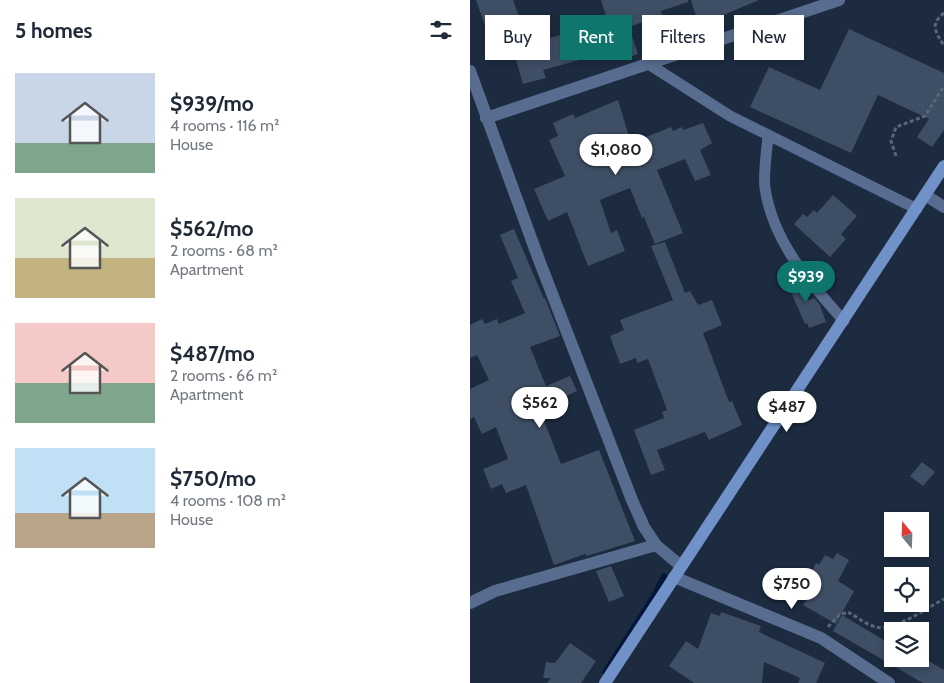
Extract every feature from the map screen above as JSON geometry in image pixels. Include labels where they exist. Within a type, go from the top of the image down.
[{"type":"street","points":[[486,118],[839,0]]},
{"type":"street","points":[[470,71],[486,118],[632,500],[644,527],[656,545],[678,572],[820,638],[889,683]]},
{"type":"street","points":[[605,683],[944,166]]},
{"type":"street","points":[[925,195],[944,207]]},
{"type":"street","points":[[470,602],[495,591],[656,545]]},
{"type":"lane","points":[[647,63],[730,116],[917,209]]},
{"type":"lane","points":[[768,135],[765,187],[772,221],[784,245],[808,280],[844,321]]},
{"type":"path","points":[[944,13],[935,23],[934,30],[944,46]]},
{"type":"path","points":[[896,156],[892,141],[896,126],[926,116],[944,86]]},
{"type":"path","points":[[820,638],[834,619],[848,612],[876,627],[888,627],[944,599]]},
{"type":"building","points":[[476,0],[513,0],[518,15],[485,15],[485,26]]},
{"type":"building","points":[[601,0],[688,0],[688,2],[661,11],[662,15],[642,15],[642,22],[632,26],[632,15],[606,15]]},
{"type":"building","points":[[691,0],[759,0],[723,15],[696,15]]},
{"type":"building","points":[[849,29],[944,73],[944,130],[932,147],[917,137],[929,119],[878,95],[851,153],[750,107],[769,67],[820,90]]},
{"type":"building","points":[[560,35],[560,60],[579,60],[543,70],[546,78],[523,84],[516,60],[550,60],[550,38]]},
{"type":"building","points":[[632,36],[638,54],[632,56]]},
{"type":"building","points":[[618,100],[631,143],[671,127],[673,131],[682,127],[683,130],[703,123],[712,143],[700,150],[711,175],[695,181],[685,159],[657,170],[683,233],[655,244],[630,188],[600,200],[611,233],[617,230],[625,251],[588,266],[567,212],[548,221],[534,189],[565,176],[549,140],[558,136],[553,123],[573,114],[575,118]]},
{"type":"building","points":[[833,195],[857,216],[841,234],[846,239],[830,257],[794,224],[803,214],[807,217],[814,210],[817,213]]},
{"type":"building","points":[[514,229],[560,336],[530,347],[546,386],[570,376],[577,391],[539,408],[561,464],[599,450],[635,541],[587,556],[585,554],[554,565],[526,485],[506,493],[502,484],[491,489],[483,469],[508,459],[496,427],[482,434],[474,417],[470,419],[470,389],[489,380],[477,355],[470,358],[470,325],[482,319],[485,324],[497,319],[499,324],[525,313],[511,281],[518,278],[500,235]]},
{"type":"building","points":[[665,242],[685,293],[690,291],[698,305],[712,300],[722,325],[703,333],[729,402],[732,401],[742,425],[709,440],[705,432],[657,450],[665,470],[651,475],[634,430],[664,418],[662,412],[667,410],[648,359],[637,363],[636,358],[620,364],[610,336],[624,330],[620,320],[673,300],[651,246]]},
{"type":"building","points":[[795,275],[804,286],[809,300],[814,298],[820,305],[826,322],[809,328],[807,323],[805,324],[785,278]]},
{"type":"building","points":[[922,462],[935,472],[923,486],[910,476]]},
{"type":"building","points":[[837,553],[849,560],[838,581],[854,591],[836,624],[803,605],[811,593],[808,580],[816,563],[819,565],[825,555],[833,559]]},
{"type":"building","points":[[611,566],[624,596],[609,602],[596,571]]},
{"type":"building","points":[[721,612],[761,626],[759,632],[825,663],[816,683],[798,683],[800,678],[764,662],[762,683],[694,683],[669,666],[686,641],[698,649],[711,613],[720,616]]},
{"type":"building","points":[[842,615],[884,640],[884,660],[833,631]]},
{"type":"building","points":[[570,643],[596,661],[581,683],[547,683],[551,678],[543,678],[546,662],[555,663]]},
{"type":"building","points":[[929,661],[944,670],[944,683],[923,683],[895,667],[929,667]]},
{"type":"waterway","points":[[605,672],[655,594],[664,576]]}]
